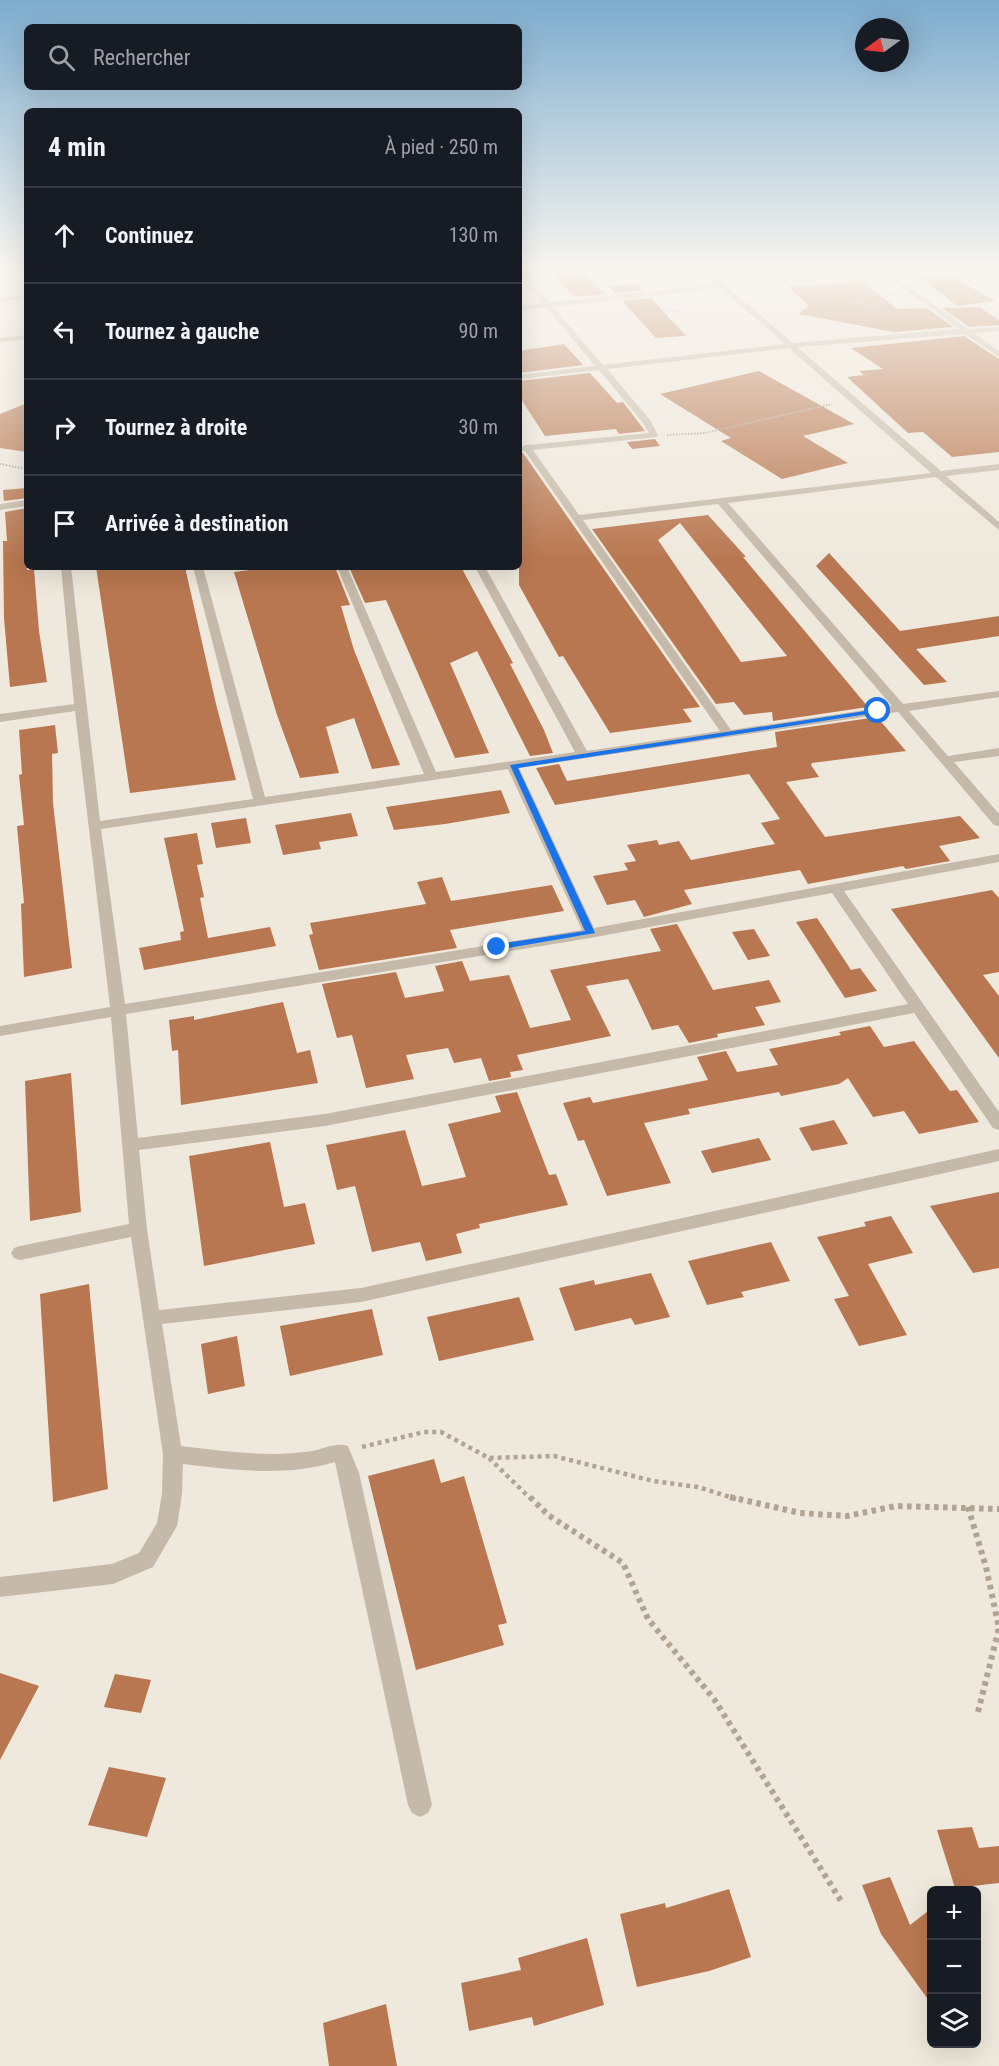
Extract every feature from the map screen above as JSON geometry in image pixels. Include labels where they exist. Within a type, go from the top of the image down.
[{"type":"street","points":[[522,377],[604,367]]},
{"type":"street","points":[[813,367],[999,527]]},
{"type":"street","points":[[523,449],[654,435],[647,422],[599,368]]},
{"type":"street","points":[[523,449],[578,518],[729,735]]},
{"type":"street","points":[[578,518],[999,467]]},
{"type":"street","points":[[721,501],[999,822]]},
{"type":"street","points":[[0,507],[24,503]]},
{"type":"street","points":[[0,1587],[113,1574],[146,1560],[167,1526],[172,1494],[173,1454],[138,1229],[118,1010],[80,707],[66,570]]},
{"type":"street","points":[[199,570],[261,804]]},
{"type":"street","points":[[343,570],[432,778]]},
{"type":"street","points":[[482,570],[583,755]]},
{"type":"street","points":[[94,826],[261,804],[999,694]]},
{"type":"street","points":[[0,718],[80,707]]},
{"type":"street","points":[[945,760],[999,752]]},
{"type":"street","points":[[513,767],[590,933]]},
{"type":"street","points":[[0,1031],[335,973],[590,933],[998,859]]},
{"type":"street","points":[[835,888],[999,1124]]},
{"type":"street","points":[[131,1145],[326,1120],[919,1007]]},
{"type":"street","points":[[151,1318],[361,1295],[999,1155]]},
{"type":"street","points":[[20,1253],[138,1229]]},
{"type":"street","points":[[173,1454],[277,1466],[322,1459],[340,1452],[350,1473],[420,1805]]},
{"type":"path","points":[[654,435],[677,437],[705,433],[851,400]]},
{"type":"path","points":[[0,464],[24,468]]},
{"type":"path","points":[[340,1452],[424,1432],[441,1432],[489,1458],[548,1515],[623,1563],[648,1619],[714,1699],[843,1904]]},
{"type":"path","points":[[489,1458],[554,1456],[800,1513],[847,1516],[896,1506],[999,1509]]},
{"type":"path","points":[[968,1507],[986,1567],[999,1628],[978,1712]]},
{"type":"building","points":[[522,367],[564,367],[522,373]]},
{"type":"building","points":[[881,367],[999,367],[999,452],[952,457],[923,432],[908,433],[847,377],[864,375],[859,371],[883,369]]},
{"type":"building","points":[[759,371],[854,424],[803,436],[848,463],[782,479],[721,441],[731,438],[660,394]]},
{"type":"building","points":[[590,373],[617,403],[623,402],[645,431],[619,434],[616,429],[545,436],[522,401],[522,381]]},
{"type":"building","points":[[24,404],[24,452],[0,448],[0,414]]},
{"type":"building","points":[[655,439],[660,446],[632,449],[627,442]]},
{"type":"building","points":[[523,453],[700,707],[683,709],[692,722],[610,733],[563,656],[559,657],[519,585],[519,570],[522,570]]},
{"type":"building","points":[[24,488],[24,498],[4,501],[3,490]]},
{"type":"building","points":[[24,509],[24,570],[34,570],[39,631],[47,682],[10,687],[4,618],[3,541],[7,541],[5,512]]},
{"type":"building","points":[[708,515],[746,557],[743,557],[868,707],[773,721],[772,712],[744,715],[734,702],[716,704],[592,529]],"holes":[[[680,523],[787,656],[741,662],[658,540]]]},
{"type":"building","points":[[829,553],[900,631],[999,616],[999,636],[916,649],[947,682],[924,685],[816,566]]},
{"type":"building","points":[[96,570],[186,570],[236,780],[130,793]]},
{"type":"building","points":[[336,570],[350,605],[341,606],[354,650],[400,765],[372,769],[354,718],[326,727],[339,773],[300,778],[277,715],[234,572]]},
{"type":"building","points":[[350,570],[463,570],[513,663],[510,664],[544,730],[553,753],[530,756],[477,651],[450,663],[489,753],[455,758],[386,600],[365,603]]},
{"type":"building","points":[[877,717],[906,751],[812,763],[819,777],[786,782],[825,837],[960,816],[980,838],[939,846],[950,861],[906,869],[903,866],[808,884],[800,870],[684,890],[692,904],[644,917],[635,900],[607,905],[593,876],[628,870],[624,863],[636,861],[627,845],[657,840],[659,845],[679,841],[691,860],[775,844],[761,823],[780,819],[749,774],[555,805],[536,768],[559,764],[567,781],[777,747],[775,732]]},
{"type":"building","points":[[55,725],[58,753],[52,754],[53,803],[72,968],[24,977],[21,904],[24,903],[17,826],[24,825],[19,775],[22,774],[19,730]]},
{"type":"building","points":[[501,790],[510,813],[445,824],[394,830],[386,807]]},
{"type":"building","points":[[351,813],[358,836],[319,842],[321,849],[283,855],[275,825]]},
{"type":"building","points":[[246,818],[251,843],[216,848],[211,823]]},
{"type":"building","points":[[197,833],[203,864],[197,865],[204,897],[200,898],[208,938],[270,927],[276,946],[144,970],[139,948],[181,940],[180,932],[184,931],[164,838]]},
{"type":"building","points":[[442,877],[451,901],[552,885],[564,911],[450,930],[457,948],[319,970],[309,935],[313,934],[310,923],[426,904],[417,882]]},
{"type":"building","points":[[992,890],[999,898],[999,972],[983,975],[999,996],[999,1058],[891,909]]},
{"type":"building","points":[[817,918],[851,970],[860,968],[877,991],[845,998],[796,922]]},
{"type":"building","points":[[677,924],[713,990],[769,980],[781,1002],[755,1007],[765,1025],[717,1034],[718,1037],[689,1043],[678,1025],[652,1030],[628,979],[586,986],[611,1036],[517,1055],[523,1070],[510,1072],[511,1077],[489,1081],[481,1058],[454,1063],[448,1048],[406,1055],[414,1079],[366,1088],[352,1035],[337,1038],[322,984],[396,972],[405,998],[444,991],[435,966],[462,961],[470,981],[509,975],[530,1028],[571,1020],[550,970],[661,951],[650,929]]},
{"type":"building","points":[[754,929],[770,956],[748,960],[732,932]]},
{"type":"building","points":[[283,1002],[297,1053],[310,1050],[318,1083],[181,1105],[178,1050],[172,1051],[169,1020],[194,1016],[194,1020]]},
{"type":"building","points":[[870,1026],[884,1047],[914,1041],[950,1091],[957,1090],[979,1122],[919,1134],[904,1111],[873,1117],[848,1078],[839,1084],[781,1096],[779,1092],[688,1109],[690,1114],[644,1123],[671,1183],[607,1196],[584,1140],[578,1141],[563,1103],[590,1097],[593,1103],[708,1080],[697,1057],[726,1051],[737,1072],[778,1065],[769,1049],[841,1035],[839,1032]]},
{"type":"building","points":[[71,1073],[81,1212],[30,1221],[25,1081]]},
{"type":"building","points":[[517,1092],[549,1175],[556,1174],[568,1205],[479,1224],[480,1228],[456,1234],[462,1253],[426,1261],[420,1242],[372,1252],[355,1186],[337,1190],[326,1145],[405,1130],[422,1186],[466,1177],[448,1124],[501,1112],[495,1096]]},
{"type":"building","points":[[834,1120],[848,1144],[812,1151],[799,1128]]},
{"type":"building","points":[[759,1138],[771,1160],[712,1173],[701,1151]]},
{"type":"building","points":[[270,1142],[284,1207],[305,1203],[315,1244],[204,1266],[189,1156]]},
{"type":"building","points":[[999,1192],[999,1268],[973,1273],[930,1206]]},
{"type":"building","points":[[891,1216],[913,1253],[868,1264],[907,1335],[859,1346],[834,1299],[849,1296],[817,1237],[866,1226],[864,1222]]},
{"type":"building","points":[[771,1242],[790,1281],[741,1292],[744,1297],[707,1305],[688,1261]]},
{"type":"building","points":[[651,1273],[670,1317],[635,1325],[631,1318],[575,1331],[559,1288],[594,1280],[595,1285]]},
{"type":"building","points":[[89,1284],[108,1489],[53,1502],[40,1294]]},
{"type":"building","points":[[519,1297],[534,1340],[439,1361],[427,1317]]},
{"type":"building","points":[[372,1309],[383,1355],[290,1376],[280,1326]]},
{"type":"building","points":[[237,1336],[245,1386],[208,1394],[201,1344]]},
{"type":"building","points":[[434,1459],[441,1483],[464,1476],[507,1623],[498,1625],[504,1645],[416,1670],[368,1476]]},
{"type":"building","points":[[0,1673],[39,1686],[0,1760]]},
{"type":"building","points":[[115,1674],[151,1680],[141,1713],[104,1707]]},
{"type":"building","points":[[109,1767],[166,1778],[147,1837],[88,1825]]},
{"type":"building","points":[[972,1827],[979,1848],[999,1846],[999,1883],[954,1886],[937,1830]]},
{"type":"building","points":[[890,1877],[910,1925],[927,1912],[927,1998],[881,1934],[862,1885]]},
{"type":"building","points":[[729,1889],[751,1957],[709,1971],[637,1987],[620,1914],[665,1903],[666,1908]]},
{"type":"building","points":[[587,1938],[604,2005],[534,2026],[532,2017],[469,2031],[461,1983],[521,1970],[518,1958]]},
{"type":"building","points":[[386,2004],[397,2066],[329,2066],[323,2023]]},
{"type":"route","points":[[497,947],[590,933],[513,767],[878,711]]}]
